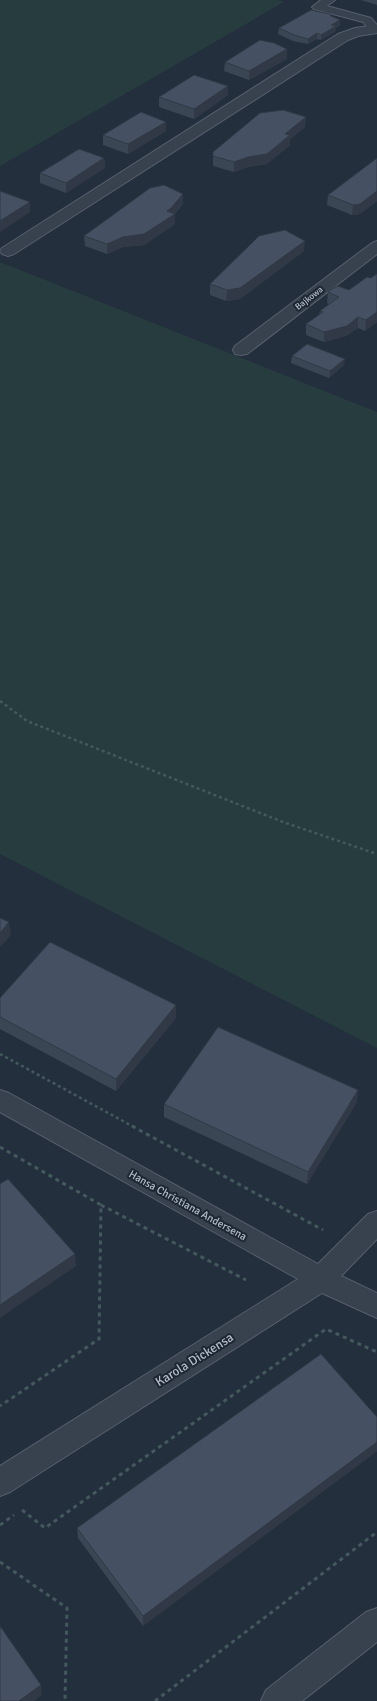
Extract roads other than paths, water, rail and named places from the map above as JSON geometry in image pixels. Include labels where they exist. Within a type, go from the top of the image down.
[{"type":"street","points":[[8,251],[344,37],[355,32],[376,29]]},
{"type":"street","name":"Bajkowa","points":[[241,350],[377,246]]},
{"type":"street","name":"Hansa Christiana Andersena","points":[[0,1100],[321,1279],[377,1306]]},
{"type":"street","name":"Karola Dickensa","points":[[0,1482],[321,1279],[377,1222]]},
{"type":"street","points":[[277,1701],[377,1623]]},
{"type":"lane","points":[[329,0],[318,7],[367,20],[376,29]]}]
